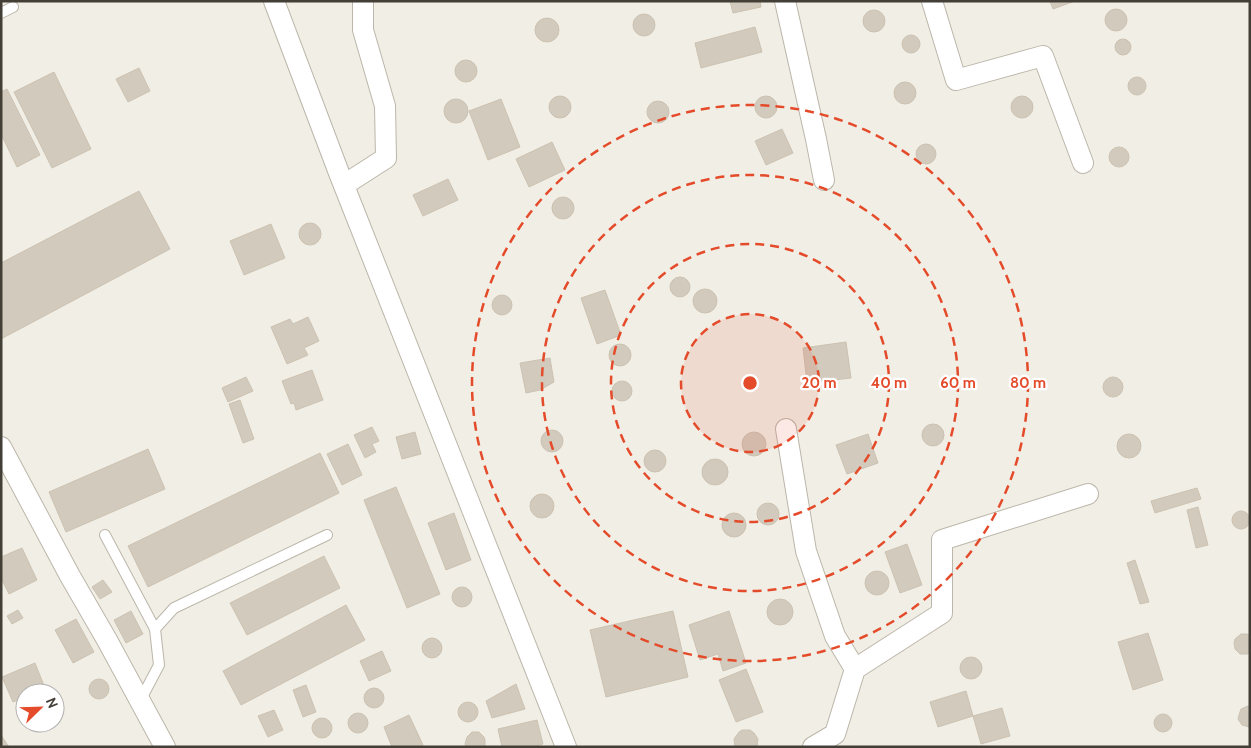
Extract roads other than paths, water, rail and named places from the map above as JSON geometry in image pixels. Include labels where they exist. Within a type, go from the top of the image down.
[{"type":"street","points":[[274,1],[344,185],[566,747]]},
{"type":"street","points":[[344,185],[386,158],[385,106],[363,30],[363,1]]},
{"type":"street","points":[[785,1],[824,180]]},
{"type":"street","points":[[932,1],[956,80],[1043,56],[1083,163]]},
{"type":"street","points":[[786,430],[806,551],[835,636],[855,669]]},
{"type":"street","points":[[1,447],[165,747]]},
{"type":"street","points":[[812,747],[838,740],[855,669],[942,613],[942,540],[1088,494]]},
{"type":"lane","points":[[1,13],[13,7]]},
{"type":"lane","points":[[105,535],[156,629],[159,665],[140,701]]},
{"type":"lane","points":[[156,629],[174,608],[327,535]]}]
